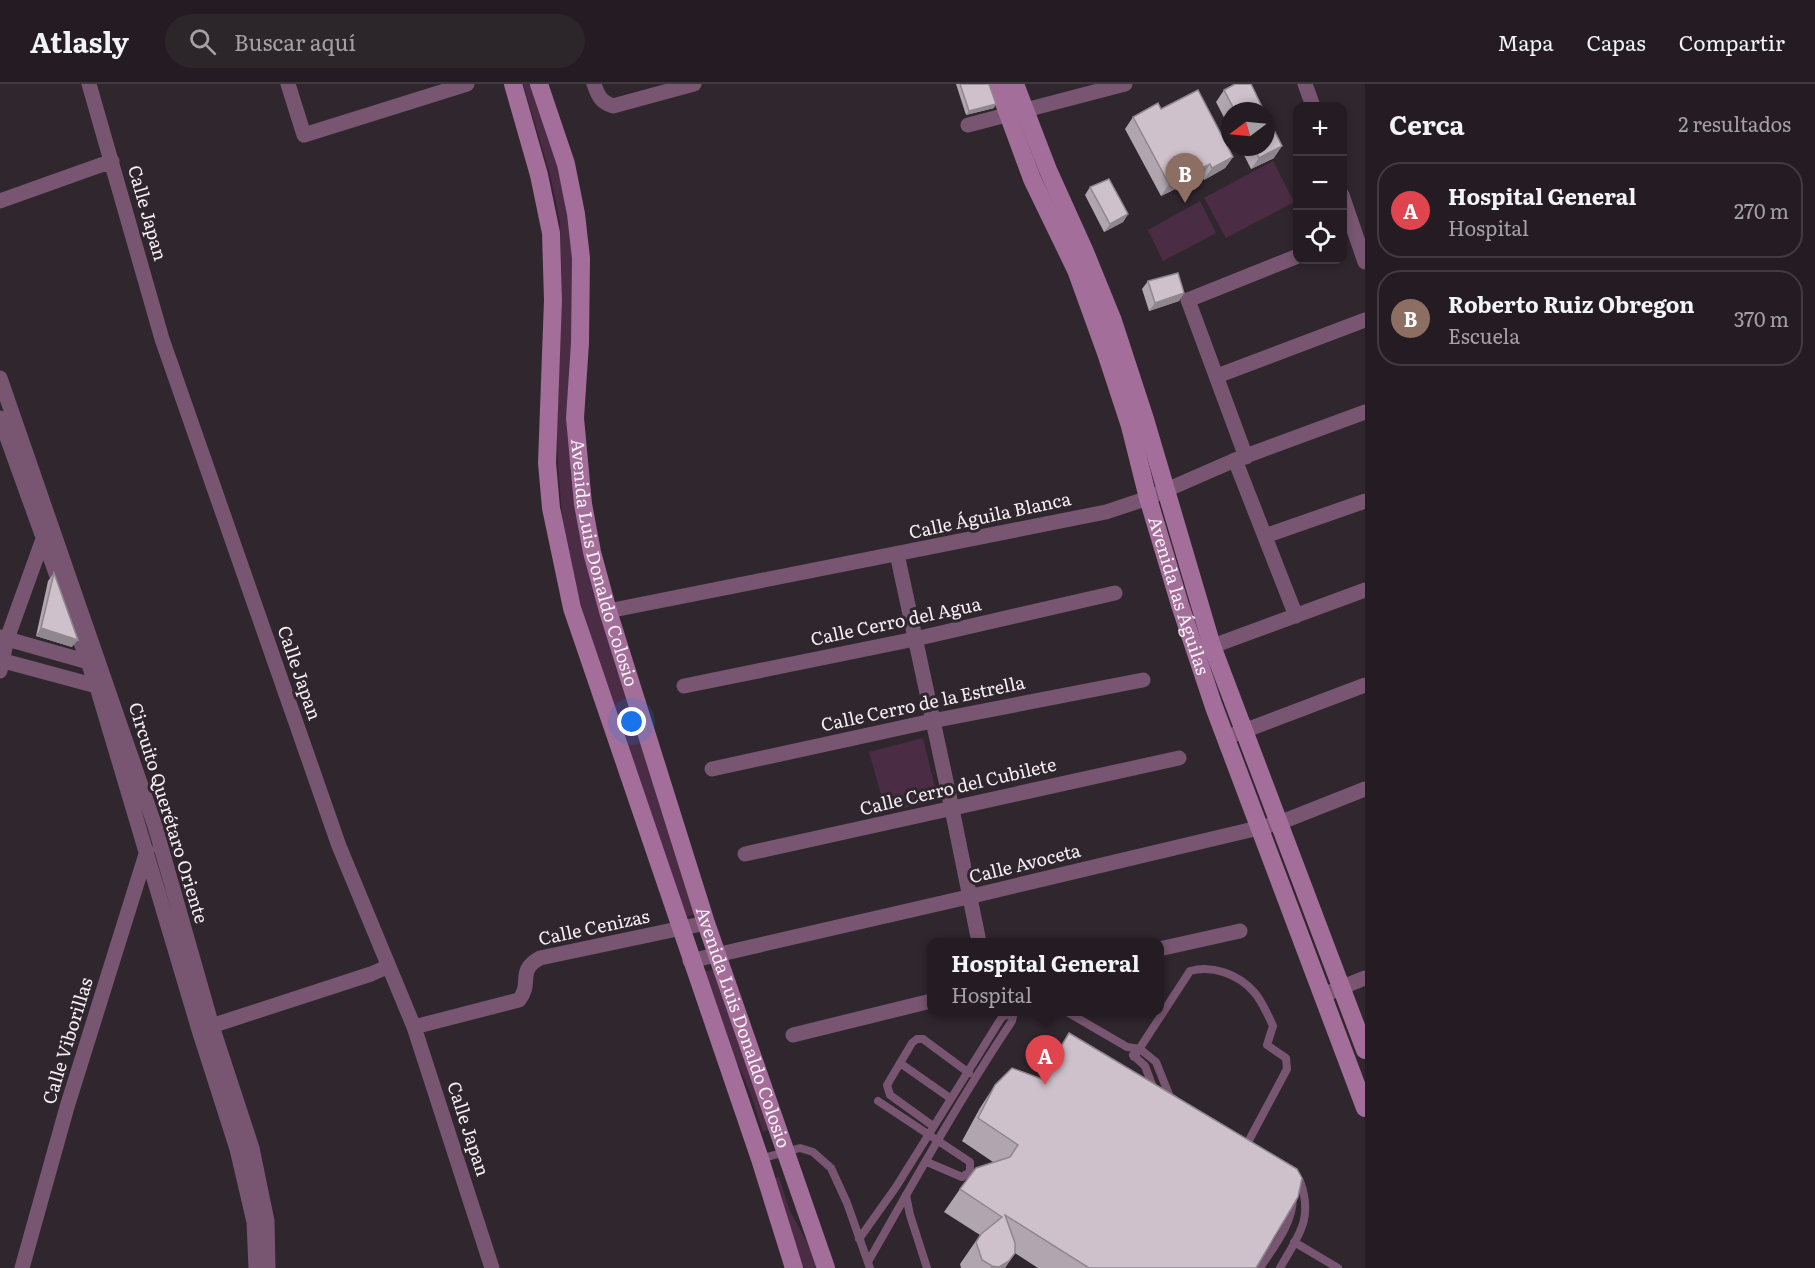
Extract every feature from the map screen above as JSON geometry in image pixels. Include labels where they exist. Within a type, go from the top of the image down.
[{"type":"street","name":"Calle Japan","points":[[89,84],[162,339],[339,846],[387,967],[414,1027],[492,1268]]},
{"type":"street","points":[[288,84],[304,135],[467,84]]},
{"type":"street","name":"Avenida Luis Donaldo Colosio","points":[[513,84],[539,175],[551,233],[553,300],[547,463],[551,508],[572,608],[690,961],[760,1160],[794,1268]]},
{"type":"street","name":"Avenida Luis Donaldo Colosio","points":[[539,84],[566,164],[576,214],[581,258],[580,343],[575,418],[583,504],[592,552],[706,923],[826,1268]]},
{"type":"street","points":[[594,84],[597,95],[605,103],[613,106],[694,84]]},
{"type":"street","name":"Avenida las Águilas","points":[[997,84],[1016,112],[1048,170],[1068,234],[1076,270],[1123,405],[1148,498],[1204,649],[1243,731],[1365,1050]]},
{"type":"street","name":"Avenida las Águilas","points":[[1015,84],[1016,112]]},
{"type":"street","points":[[968,125],[1103,86],[1125,84]]},
{"type":"street","points":[[1305,84],[1312,102]]},
{"type":"street","points":[[0,201],[112,161]]},
{"type":"street","points":[[1345,210],[1349,236],[1365,262]]},
{"type":"street","name":"Avenida las Águilas","points":[[1068,234],[1116,332],[1145,419],[1165,490],[1225,737],[1365,1108]]},
{"type":"street","points":[[1293,258],[1188,300],[1217,376],[1240,459],[1265,536],[1296,616]]},
{"type":"street","points":[[1217,376],[1365,320]]},
{"type":"street","name":"Circuito Querétaro Oriente","points":[[0,378],[93,663]]},
{"type":"street","name":"Calle Águila Blanca","points":[[609,611],[1107,512],[1365,412]]},
{"type":"street","name":"Circuito Querétaro Oriente","points":[[0,418],[43,539],[155,826],[206,1028]]},
{"type":"street","points":[[1265,536],[1365,501]]},
{"type":"street","points":[[43,539],[4,638],[1,664],[103,688]]},
{"type":"street","points":[[897,554],[978,938]]},
{"type":"street","points":[[1204,649],[1365,590]]},
{"type":"street","name":"Calle Cerro del Agua","points":[[684,686],[915,639],[1115,593]]},
{"type":"street","points":[[4,638],[93,663]]},
{"type":"street","name":"Calle Cerro de la Estrella","points":[[712,770],[932,721],[1143,680]]},
{"type":"street","points":[[1225,737],[1365,685]]},
{"type":"street","name":"Circuito Querétaro Oriente","points":[[103,688],[146,852],[206,1028],[252,1148],[268,1268]]},
{"type":"street","name":"Calle Cerro del Cubilete","points":[[745,854],[1179,758]]},
{"type":"street","name":"Calle Avoceta","points":[[690,961],[1279,823],[1365,789]]},
{"type":"street","name":"Calle Viborillas","points":[[22,1268],[67,1107],[155,826]]},
{"type":"street","name":"Calle Cenizas","points":[[414,1027],[519,1000],[525,993],[526,969],[540,958],[706,923]]},
{"type":"street","points":[[1164,948],[1240,931]]},
{"type":"street","points":[[206,1028],[387,967]]},
{"type":"street","points":[[1323,995],[1365,978]]},
{"type":"street","points":[[793,1035],[927,1002]]},
{"type":"street","name":"Circuito Querétaro Oriente","points":[[256,1268],[260,1221]]},
{"type":"lane","points":[[1164,1012],[1190,971],[1200,968],[1227,971],[1254,992],[1272,1026],[1267,1046],[1286,1058],[1287,1069],[1247,1144]]},
{"type":"lane","points":[[859,1239],[896,1187],[967,1071],[1004,1016]]},
{"type":"lane","points":[[869,1265],[937,1140],[1012,1021],[1012,1016]]},
{"type":"lane","points":[[1075,1016],[1127,1047],[1140,1049],[1156,1062],[1170,1097],[1184,1106]]},
{"type":"lane","points":[[1134,1057],[1161,1016]]},
{"type":"lane","points":[[927,1162],[962,1177],[970,1172],[970,1162],[937,1140],[931,1130],[890,1095],[887,1084],[912,1043],[917,1039],[923,1039],[975,1077]]},
{"type":"lane","points":[[1127,1047],[1145,1066],[1158,1102]]},
{"type":"lane","points":[[900,1063],[951,1098]]},
{"type":"lane","points":[[878,1101],[931,1130]]},
{"type":"lane","points":[[1238,1138],[1256,1150]]},
{"type":"lane","points":[[760,1160],[800,1148],[813,1152],[831,1168],[847,1203],[869,1265]]},
{"type":"lane","points":[[1280,1268],[1302,1227],[1307,1209],[1300,1181],[1292,1175]]},
{"type":"lane","points":[[1260,1268],[1288,1224],[1293,1209],[1293,1196],[1289,1187]]},
{"type":"lane","points":[[906,1195],[927,1268]]},
{"type":"lane","points":[[1294,1242],[1338,1268]]},
{"type":"shaded area","points":[[523,84],[533,84],[560,172],[573,248],[572,480],[698,913],[684,918],[587,625],[569,562],[562,514],[557,429],[562,292],[560,221],[550,174]]},
{"type":"shaded area","points":[[1273,161],[1293,203],[1226,238],[1204,198]]},
{"type":"shaded area","points":[[1200,201],[1216,233],[1163,261],[1148,230]]},
{"type":"shaded area","points":[[923,738],[938,800],[886,812],[869,752]]},
{"type":"shaded area","points":[[718,970],[770,1129],[763,1132],[746,1082],[731,1054],[704,971]]},
{"type":"shaded area","points":[[779,1177],[790,1211],[809,1246],[817,1268],[804,1268],[773,1178]]},
{"type":"building","points":[[960,84],[989,84],[996,104],[969,111]]},
{"type":"building","points":[[1235,84],[1251,84],[1260,102],[1230,102],[1224,90]]},
{"type":"building","points":[[1198,90],[1221,134],[1221,156],[1233,157],[1212,168],[1210,164],[1169,184],[1133,117],[1158,103],[1161,109]]},
{"type":"building","points":[[1275,132],[1282,146],[1275,150]]},
{"type":"building","points":[[1109,179],[1128,214],[1110,224],[1090,187]]},
{"type":"building","points":[[1178,273],[1184,293],[1155,303],[1148,281]]},
{"type":"building","points":[[54,573],[78,640],[41,628]]},
{"type":"building","points":[[1069,1033],[1297,1169],[1302,1178],[1298,1197],[1256,1268],[1089,1268],[1005,1215],[1015,1243],[1015,1253],[1009,1261],[999,1267],[982,1260],[976,1242],[981,1234],[1002,1217],[960,1189],[976,1168],[1010,1157],[1018,1145],[978,1118],[995,1085],[1012,1068],[1042,1079]]},
{"type":"place","name":"Roberto Ruiz Obregon","points":[[1185,203]]},
{"type":"place","name":"Hospital General","points":[[1045,1085]]}]
